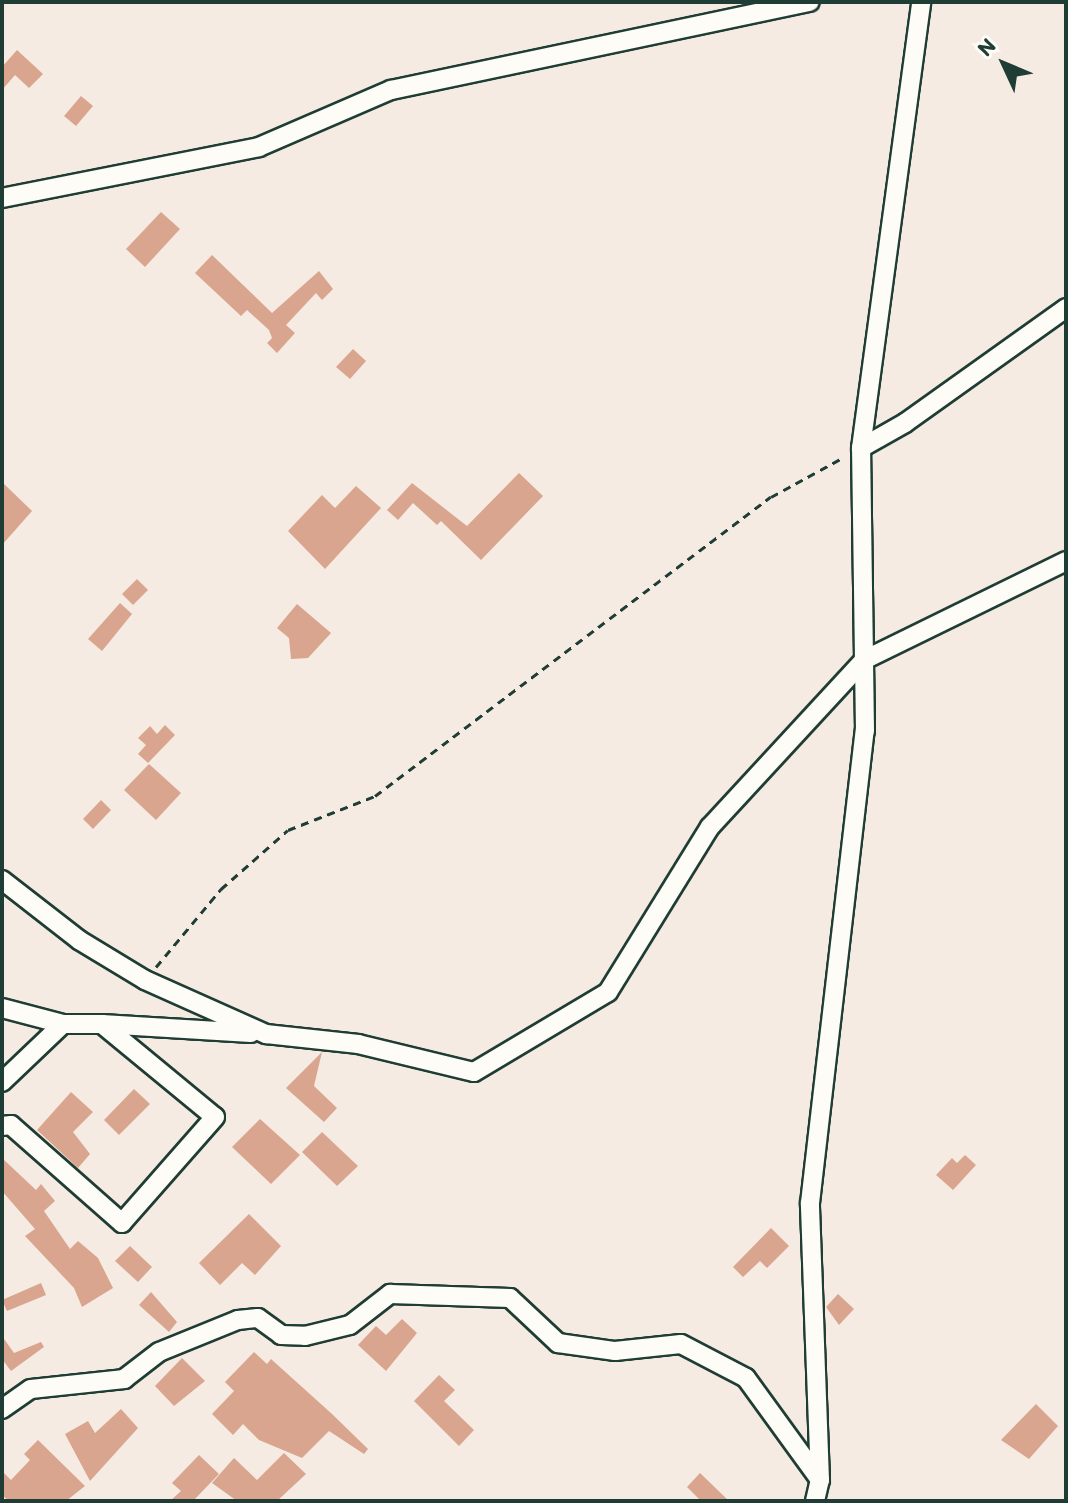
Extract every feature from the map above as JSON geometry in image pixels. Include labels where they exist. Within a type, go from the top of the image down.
[{"type":"street","points":[[2,198],[259,147],[391,90],[810,2]]},
{"type":"street","points":[[815,1501],[820,1480],[810,1203],[865,731],[861,448],[921,2]]},
{"type":"street","points":[[861,448],[905,423],[1066,308]]},
{"type":"street","points":[[2,1008],[63,1024],[266,1034],[358,1044],[474,1072],[608,992],[710,827],[864,660],[1066,561]]},
{"type":"street","points":[[2,880],[79,940],[145,980],[266,1034]]},
{"type":"street","points":[[2,1082],[63,1024]]},
{"type":"street","points":[[2,1126],[11,1125],[122,1223],[215,1117],[102,1024]]},
{"type":"street","points":[[2,1409],[31,1389],[124,1379],[159,1352],[238,1320],[258,1318],[281,1335],[305,1336],[350,1325],[390,1294],[510,1298],[558,1343],[615,1351],[681,1344],[746,1378],[820,1480]]},
{"type":"path","points":[[145,980],[221,889],[288,830],[375,796],[771,497],[861,448]]},
{"type":"building","points":[[17,50],[43,74],[29,88],[15,75],[2,90],[2,67]]},
{"type":"building","points":[[81,96],[93,106],[76,126],[64,116]]},
{"type":"building","points":[[161,212],[180,229],[145,267],[126,249]]},
{"type":"building","points":[[212,255],[272,313],[319,271],[333,289],[322,300],[316,293],[286,325],[295,333],[277,353],[267,343],[272,338],[269,330],[247,310],[241,316],[195,273]]},
{"type":"building","points":[[353,349],[366,361],[350,379],[336,367]]},
{"type":"building","points":[[519,473],[543,496],[481,560],[441,521],[437,525],[413,503],[398,520],[387,510],[412,483],[467,526]]},
{"type":"building","points":[[2,482],[32,511],[2,545]]},
{"type":"building","points":[[356,486],[381,508],[325,569],[288,531],[322,495],[335,508]]},
{"type":"building","points":[[137,579],[148,590],[133,605],[122,594]]},
{"type":"building","points":[[120,603],[132,614],[102,651],[88,639]]},
{"type":"building","points":[[297,604],[331,633],[308,658],[291,659],[289,638],[277,628]]},
{"type":"building","points":[[165,725],[175,735],[148,763],[138,754],[146,745],[138,738],[150,726],[157,734]]},
{"type":"building","points":[[149,764],[181,793],[156,820],[124,790]]},
{"type":"building","points":[[101,800],[111,810],[93,829],[83,819]]},
{"type":"building","points":[[322,1052],[314,1086],[337,1108],[324,1122],[286,1088]]},
{"type":"building","points":[[134,1089],[150,1104],[119,1135],[104,1120]]},
{"type":"building","points":[[71,1092],[93,1112],[73,1132],[90,1154],[78,1168],[37,1130]]},
{"type":"building","points":[[260,1119],[300,1155],[271,1184],[232,1147]]},
{"type":"building","points":[[322,1132],[358,1166],[337,1186],[302,1152]]},
{"type":"building","points":[[965,1155],[976,1165],[953,1190],[936,1175],[952,1158],[957,1163]]},
{"type":"building","points":[[2,1158],[36,1190],[41,1184],[55,1201],[44,1211],[70,1249],[78,1241],[98,1258],[113,1288],[82,1307],[74,1288],[25,1236],[35,1229],[2,1191]]},
{"type":"building","points":[[249,1214],[281,1246],[255,1275],[242,1263],[220,1285],[199,1263]]},
{"type":"building","points":[[771,1228],[789,1246],[767,1268],[760,1261],[743,1277],[733,1267]]},
{"type":"building","points":[[130,1246],[152,1267],[138,1282],[115,1261]]},
{"type":"building","points":[[41,1283],[46,1295],[7,1311],[2,1300]]},
{"type":"building","points":[[151,1292],[177,1322],[169,1332],[139,1305]]},
{"type":"building","points":[[838,1294],[854,1309],[839,1325],[826,1307]]},
{"type":"building","points":[[402,1319],[417,1333],[386,1371],[358,1345],[376,1326],[386,1335]]},
{"type":"building","points":[[2,1336],[14,1353],[41,1342],[44,1347],[11,1371],[2,1359]]},
{"type":"building","points":[[254,1352],[267,1364],[271,1359],[332,1414],[368,1449],[364,1454],[329,1431],[302,1458],[259,1440],[243,1424],[233,1435],[212,1414],[234,1391],[225,1382]]},
{"type":"building","points":[[182,1358],[205,1381],[174,1406],[155,1386]]},
{"type":"building","points":[[439,1375],[455,1390],[444,1401],[474,1430],[459,1446],[414,1401]]},
{"type":"building","points":[[1036,1404],[1058,1426],[1029,1459],[1001,1440]]},
{"type":"building","points":[[121,1409],[138,1428],[90,1481],[65,1434],[88,1421],[95,1433]]},
{"type":"building","points":[[38,1440],[85,1486],[66,1501],[9,1501],[2,1495],[2,1471],[11,1480],[30,1460],[24,1454]]},
{"type":"building","points":[[284,1453],[306,1474],[277,1501],[237,1501],[212,1483],[234,1458],[257,1480]]},
{"type":"building","points":[[199,1455],[219,1474],[193,1501],[170,1501],[181,1491],[172,1483]]},
{"type":"building","points":[[700,1473],[729,1501],[701,1501],[687,1487]]}]
